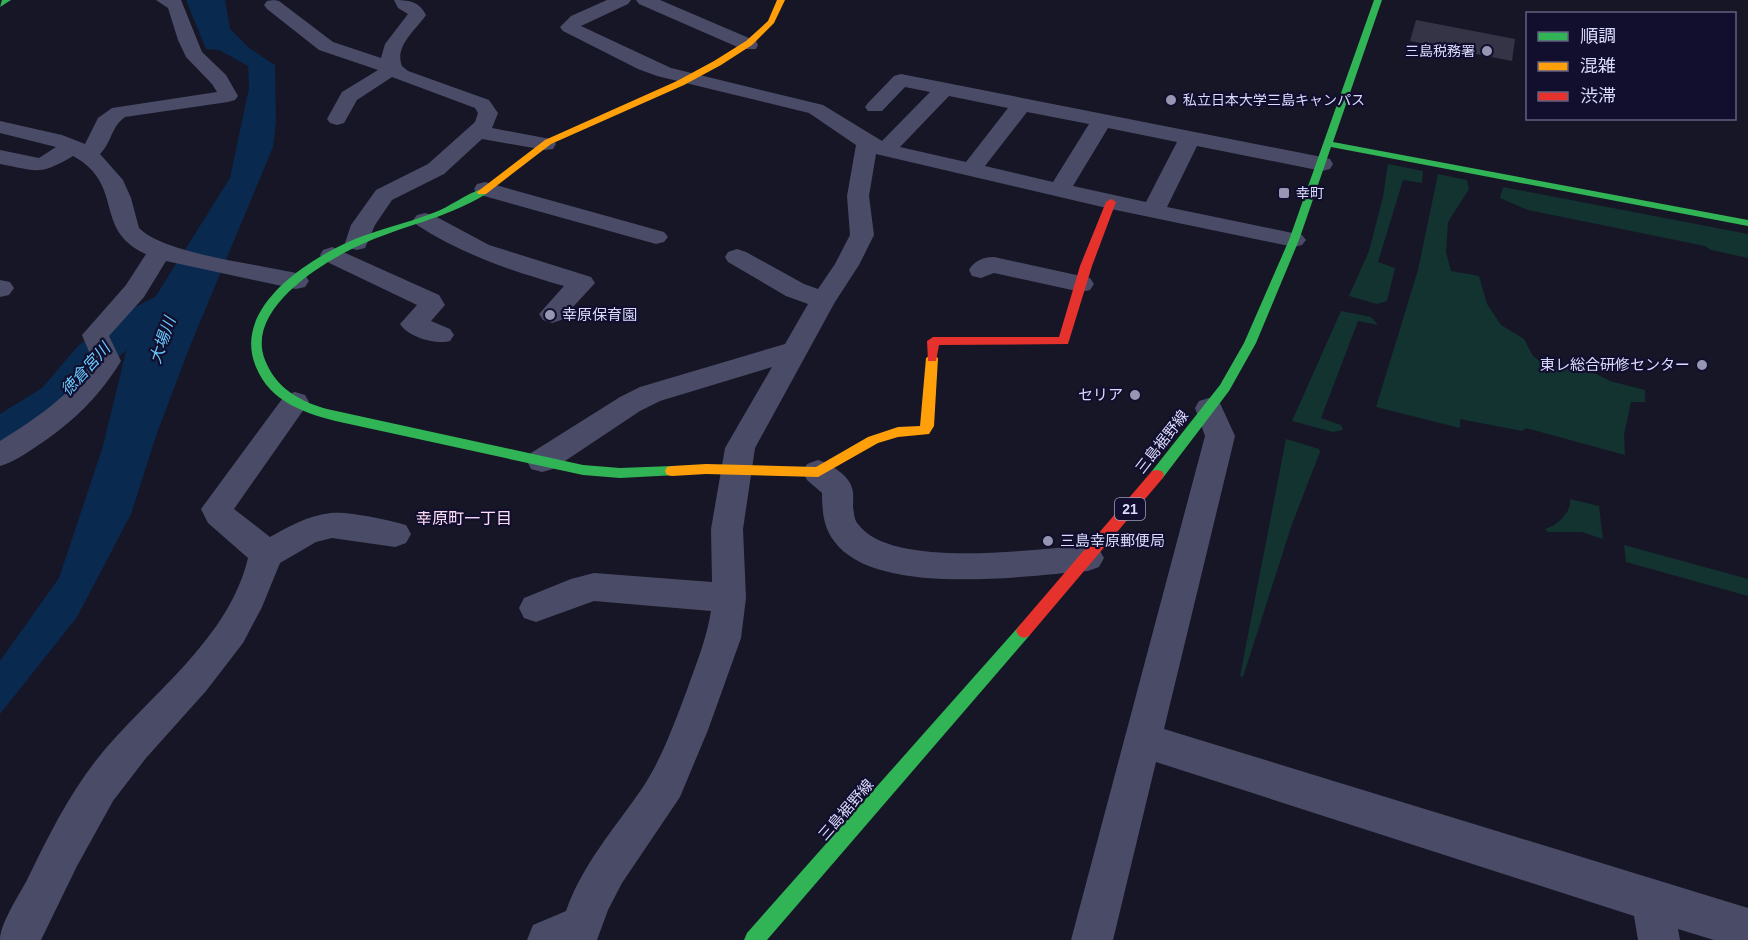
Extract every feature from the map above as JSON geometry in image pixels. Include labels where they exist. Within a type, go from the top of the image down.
[{"type":"street","points":[[0,5],[7,0]]},
{"type":"street","points":[[0,157],[42,165],[98,144],[105,122],[119,112],[228,96],[227,88],[221,80],[195,56],[174,3],[165,0]]},
{"type":"street","points":[[337,119],[349,96],[392,68],[396,38],[417,15],[404,4],[403,0]]},
{"type":"street","points":[[622,0],[577,20],[569,27],[645,65],[823,112],[876,146],[1111,202],[1294,240]]},
{"type":"street","points":[[645,0],[749,45]]},
{"type":"street","points":[[781,0],[781,8],[749,45],[694,78],[625,106],[545,144],[467,202],[425,220],[357,243],[332,255],[296,281],[274,300],[260,319],[253,334],[252,346],[265,374],[281,394],[295,402],[338,415],[584,470],[620,473],[735,469],[818,472],[873,440],[898,432],[924,430],[928,426],[933,341],[1064,341],[1081,284],[1111,202]]},
{"type":"street","name":"三島裾野線","points":[[754,940],[1136,502],[1225,388],[1250,343],[1294,240],[1378,0]]},
{"type":"street","points":[[273,4],[326,46],[392,68],[401,75],[486,107],[487,120],[436,169],[384,195],[363,225],[357,243]]},
{"type":"street","points":[[875,107],[901,80],[1322,164]]},
{"type":"street","points":[[571,935],[602,875],[665,785],[678,759],[724,638],[729,598],[728,529],[735,469],[740,448],[793,351],[847,265],[862,235],[858,196],[876,146],[944,89]]},
{"type":"street","points":[[971,170],[1022,104]]},
{"type":"street","points":[[1059,189],[1102,120]]},
{"type":"street","points":[[0,127],[60,140],[80,149],[105,171],[120,198],[125,229],[137,239],[165,252],[296,281]]},
{"type":"street","points":[[477,132],[545,144]]},
{"type":"street","points":[[1153,211],[1190,138]]},
{"type":"street","points":[[1329,144],[1748,223]]},
{"type":"street","points":[[486,189],[656,237]]},
{"type":"street","points":[[425,220],[446,235],[472,247],[582,283],[552,314]]},
{"type":"street","points":[[0,455],[65,413],[92,386],[101,350],[95,335],[135,291],[165,252]]},
{"type":"street","points":[[332,255],[430,301],[432,305],[413,324],[441,335]]},
{"type":"street","points":[[736,256],[795,290],[823,300]]},
{"type":"street","points":[[981,270],[994,265],[1081,284]]},
{"type":"street","points":[[542,461],[630,404],[650,394],[793,351]]},
{"type":"street","points":[[19,940],[82,815],[114,769],[148,727],[229,638],[248,606],[265,563],[265,555],[258,546],[219,514],[217,509],[295,402]]},
{"type":"street","points":[[1092,940],[1220,436],[1209,408]]},
{"type":"street","points":[[818,472],[837,488],[840,522],[845,534],[868,551],[888,559],[929,566],[1088,558]]},
{"type":"street","points":[[265,555],[307,532],[332,525],[395,534]]},
{"type":"street","points":[[536,608],[583,589],[594,587],[729,598]]},
{"type":"street","points":[[1144,740],[1656,921],[1748,929]]},
{"type":"green space","points":[[1388,164],[1423,171],[1422,183],[1403,180],[1378,262],[1395,268],[1387,301],[1377,304],[1349,296],[1369,251],[1383,197]]},
{"type":"green space","points":[[1438,174],[1467,180],[1469,189],[1448,222],[1446,252],[1451,271],[1479,276],[1487,304],[1501,325],[1524,339],[1533,356],[1544,364],[1596,374],[1610,381],[1645,390],[1645,402],[1631,402],[1624,435],[1625,455],[1526,428],[1522,431],[1460,419],[1460,428],[1376,407],[1418,270]]},
{"type":"green space","points":[[1503,187],[1748,234],[1748,258],[1711,250],[1705,246],[1528,210],[1500,198]]},
{"type":"green space","points":[[1341,311],[1371,317],[1378,325],[1358,321],[1321,418],[1341,425],[1343,430],[1333,432],[1292,421]]},
{"type":"green space","points":[[1286,439],[1319,449],[1320,452],[1292,524],[1243,677],[1240,676]]},
{"type":"green space","points":[[1570,499],[1599,506],[1603,539],[1582,532],[1548,532],[1545,529],[1563,518],[1569,509]]},
{"type":"green space","points":[[1624,545],[1748,579],[1748,596],[1626,562]]},
{"type":"water","name":"大場川","points":[[186,0],[225,0],[230,29],[249,48],[275,65],[276,122],[273,147],[190,346],[157,433],[131,514],[77,617],[0,714],[0,661],[59,578],[103,446],[129,339],[230,178],[249,88],[248,66],[219,50],[206,49]]},
{"type":"building","name":"三島税務署","points":[[1416,20],[1515,39],[1512,61],[1410,41]]},
{"type":"waterway","name":"徳倉宮川","points":[[0,437],[58,399],[92,358],[111,340],[126,329],[174,305]]},
{"type":"traffic: fast","points":[[0,5],[7,0]]},
{"type":"traffic: fast","points":[[1157,475],[1225,388],[1250,343],[1294,240],[1378,0]]},
{"type":"traffic: fast","points":[[1329,144],[1748,223]]},
{"type":"traffic: fast","points":[[482,192],[438,215],[375,235],[338,251],[293,282],[272,303],[258,327],[255,340],[257,355],[269,379],[279,391],[302,406],[340,417],[583,470],[620,473],[672,471]]},
{"type":"traffic: fast","points":[[754,940],[1024,631]]},
{"type":"traffic: slow","points":[[482,192],[548,142],[681,83],[718,63],[749,43],[771,22],[781,0]]},
{"type":"traffic: slow","points":[[672,471],[706,469],[818,472],[873,440],[898,432],[924,431],[928,426],[932,358]]},
{"type":"traffic: jam","points":[[932,358],[933,341],[1064,341],[1086,266],[1111,202]]},
{"type":"traffic: jam","points":[[1024,631],[1157,475]]},
{"type":"place","name":"三島税務署","points":[[1487,51]]},
{"type":"place","name":"私立日本大学三島キャンパス","points":[[1171,100]]},
{"type":"place","name":"幸町","points":[[1284,193]]},
{"type":"place","name":"幸原保育園","points":[[550,315]]},
{"type":"place","name":"東レ総合研修センター","points":[[1702,365]]},
{"type":"place","name":"セリア","points":[[1135,395]]},
{"type":"place","name":"三島幸原郵便局","points":[[1048,541]]},
{"type":"district","name":"幸原町一丁目","points":[[464,518]]}]
